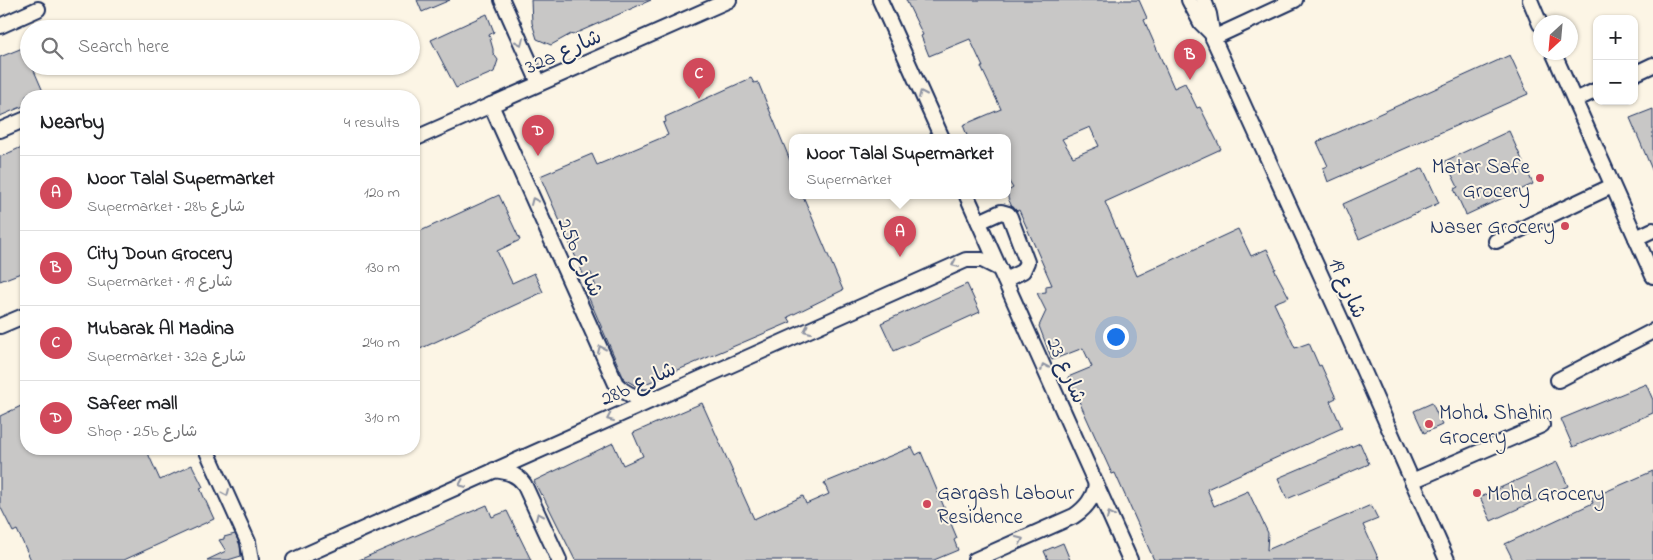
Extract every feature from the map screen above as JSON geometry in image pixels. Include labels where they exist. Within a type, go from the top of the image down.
[{"type":"street","points":[[502,0],[539,83]]},
{"type":"street","name":"32a شارع","points":[[420,136],[729,0]]},
{"type":"street","points":[[880,0],[940,134]]},
{"type":"street","name":"شارع 19","points":[[1190,0],[1201,23],[1212,35]]},
{"type":"street","name":"شارع 19","points":[[1204,0],[1212,35],[1447,560]]},
{"type":"street","points":[[1212,35],[1295,0]]},
{"type":"street","points":[[1530,0],[1536,15]]},
{"type":"street","points":[[0,26],[38,9]]},
{"type":"street","points":[[1557,60],[1653,276]]},
{"type":"street","points":[[1638,72],[1653,65]]},
{"type":"street","points":[[1575,100],[1593,92]]},
{"type":"street","name":"25b شارع","points":[[491,105],[616,384],[626,393],[633,396],[641,398],[657,396]]},
{"type":"street","points":[[0,130],[20,122]]},
{"type":"street","points":[[1496,240],[1612,186]]},
{"type":"street","name":"شارع 23","points":[[968,199],[1130,560]]},
{"type":"street","points":[[979,222],[998,212],[1004,213],[1010,218],[1027,262],[1023,271],[1003,275]]},
{"type":"street","points":[[1636,238],[1653,230]]},
{"type":"street","name":"28b شارع","points":[[294,560],[657,396],[966,260],[982,260],[1003,275]]},
{"type":"street","points":[[0,326],[20,318]]},
{"type":"street","points":[[1558,380],[1653,330]]},
{"type":"street","points":[[1412,481],[1542,425]]},
{"type":"street","points":[[209,455],[248,542],[251,560]]},
{"type":"street","points":[[494,470],[510,472],[516,475],[524,484],[559,560]]},
{"type":"street","points":[[975,560],[1074,516],[1088,504],[1095,491],[1096,484]]},
{"type":"building","points":[[417,0],[450,0],[422,12]]},
{"type":"building","points":[[531,0],[651,0],[571,34],[551,45],[537,39],[532,23]]},
{"type":"building","points":[[906,0],[1139,0],[1147,18],[1144,20],[1174,88],[1185,83],[1197,108],[1200,107],[1221,149],[1105,202],[1137,276],[1238,229],[1251,256],[1267,249],[1276,269],[1274,269],[1289,297],[1274,303],[1295,348],[1309,343],[1319,366],[1321,365],[1336,398],[1330,401],[1342,428],[1207,489],[1214,506],[1248,491],[1268,533],[1267,550],[1371,505],[1378,519],[1363,525],[1379,560],[1154,560],[1115,473],[1112,474],[1068,377],[1092,367],[1083,348],[1052,360],[1039,326],[1046,311],[1037,293],[1046,292],[1046,286],[1052,285],[1019,210],[1017,211],[1012,207],[1008,199],[1011,199],[1011,189],[1013,188],[1011,185],[1011,134],[966,134],[963,125],[1001,109],[981,67],[983,67],[970,39],[929,56],[921,36],[923,35]],"holes":[[[1090,127],[1099,146],[1073,157],[1062,139]]]},
{"type":"building","points":[[487,14],[494,32],[489,35],[493,53],[498,60],[494,72],[456,88],[431,40]]},
{"type":"building","points":[[20,49],[20,75],[36,75],[42,90],[20,90],[20,108],[0,116],[0,57]]},
{"type":"building","points":[[1510,55],[1528,94],[1328,182],[1323,168],[1328,166],[1317,142]]},
{"type":"building","points":[[751,78],[754,83],[758,82],[789,158],[789,199],[804,199],[843,290],[788,317],[791,322],[638,387],[624,379],[588,296],[598,293],[591,273],[584,276],[540,176],[592,154],[597,165],[668,135],[663,123],[666,122],[665,117]]},
{"type":"building","points":[[1653,109],[1653,172],[1630,118]]},
{"type":"building","points":[[1509,131],[1533,184],[1466,215],[1454,189],[1458,187],[1445,161]]},
{"type":"building","points":[[20,148],[20,273],[0,281],[0,157]]},
{"type":"building","points":[[1423,168],[1439,203],[1359,239],[1343,204]]},
{"type":"building","points":[[499,195],[520,240],[497,251],[512,283],[534,273],[543,292],[420,349],[420,231]]},
{"type":"building","points":[[967,284],[980,312],[894,351],[881,323]]},
{"type":"building","points":[[1646,384],[1653,400],[1653,413],[1573,447],[1561,419]]},
{"type":"building","points":[[702,403],[754,519],[803,496],[806,504],[829,494],[824,483],[912,447],[916,455],[921,452],[957,538],[954,540],[958,550],[934,560],[575,560],[534,481],[613,443],[623,465],[643,456],[633,433]]},
{"type":"building","points":[[1432,403],[1442,425],[1424,433],[1414,411]]},
{"type":"building","points":[[20,406],[20,455],[149,455],[160,480],[192,465],[203,487],[200,488],[214,519],[124,560],[31,560],[17,530],[13,532],[0,506],[0,416]]},
{"type":"building","points":[[1360,443],[1369,464],[1287,499],[1278,478]]},
{"type":"building","points":[[1557,462],[1568,486],[1491,521],[1480,497]]},
{"type":"building","points":[[1653,471],[1653,560],[1513,560],[1505,544],[1593,503],[1591,498]]},
{"type":"building","points":[[487,505],[492,517],[507,511],[531,560],[359,560]]},
{"type":"building","points":[[235,534],[240,545],[241,556],[228,560],[207,560],[226,551],[219,540]]},
{"type":"building","points":[[1063,543],[1070,560],[1048,560],[1044,551]]},
{"type":"place","name":"City Doun Grocery","points":[[1190,80]]},
{"type":"place","name":"Mubarak Al Madina","points":[[699,99]]},
{"type":"place","name":"Safeer mall","points":[[538,156]]},
{"type":"place","name":"Matar Safe Grocery","points":[[1540,178]]},
{"type":"place","name":"Naser Grocery","points":[[1565,226]]},
{"type":"place","name":"Noor Talal Supermarket","points":[[900,257]]},
{"type":"place","name":"Mohd. Shahin Grocery","points":[[1429,424]]},
{"type":"place","name":"Mohd Grocery","points":[[1477,493]]},
{"type":"place","name":"Gargash Labour Residence","points":[[927,504]]}]
